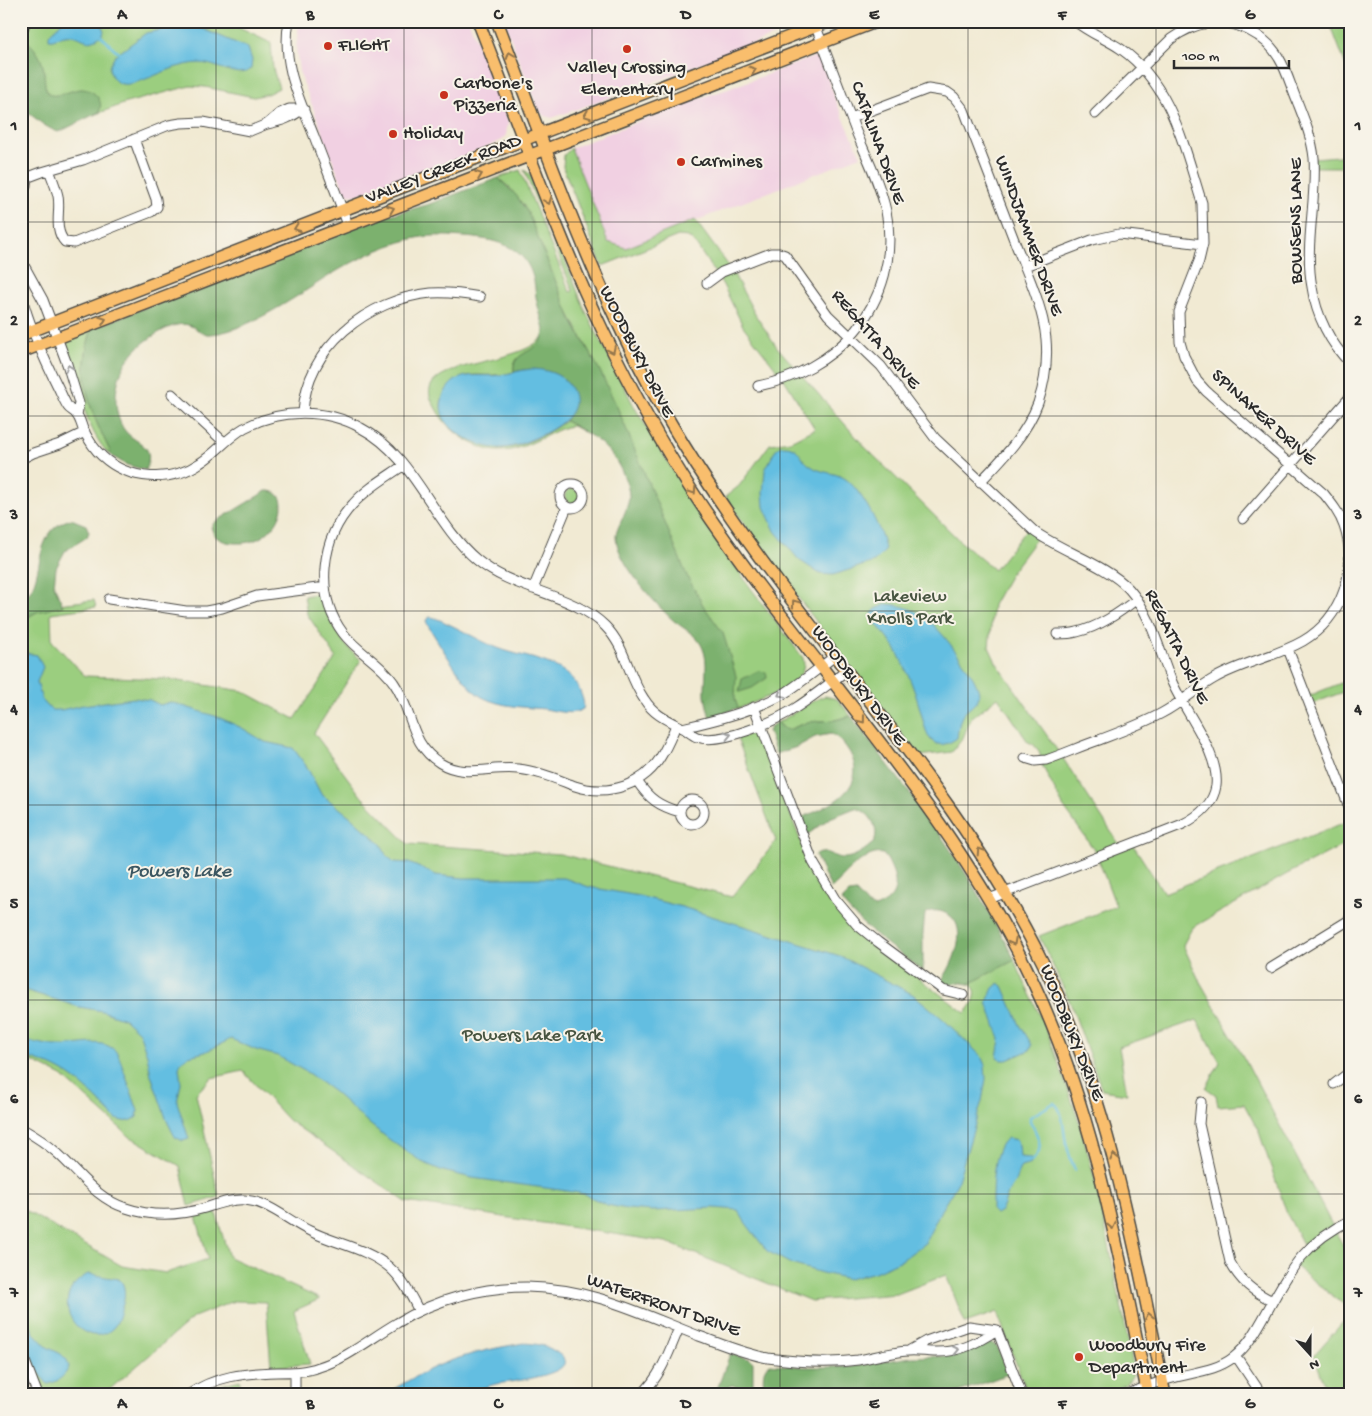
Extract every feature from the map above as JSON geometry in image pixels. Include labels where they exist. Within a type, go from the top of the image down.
[{"type":"main road","name":"WOODBURY DRIVE","points":[[478,21],[584,290],[642,407],[677,467],[736,554],[937,819],[989,899],[1019,952],[1041,999],[1084,1113],[1102,1180],[1147,1391]]},
{"type":"main road","name":"WOODBURY DRIVE","points":[[497,21],[582,241],[609,304],[668,419],[709,486],[739,528],[958,819],[1006,893],[1027,931],[1057,993],[1095,1091],[1118,1174],[1165,1395]]},
{"type":"main road","name":"VALLEY CREEK ROAD","points":[[21,335],[830,21]]},
{"type":"main road","name":"VALLEY CREEK ROAD","points":[[21,352],[878,21]]},
{"type":"street","points":[[21,34],[26,21]]},
{"type":"street","points":[[289,21],[286,49],[289,67],[348,225]]},
{"type":"street","name":"SPINAKER DRIVE","points":[[1025,758],[1039,761],[1052,758],[1129,729],[1161,714],[1217,676],[1288,649],[1304,640],[1318,630],[1331,616],[1345,590],[1349,574],[1348,541],[1344,525],[1324,494],[1206,391],[1197,381],[1184,356],[1180,342],[1179,312],[1199,261],[1203,244],[1202,203],[1174,116],[1165,98],[1142,67],[1121,49],[1075,21]]},
{"type":"street","name":"BOWSENS LANE","points":[[1095,114],[1142,67],[1183,31],[1209,23],[1239,26],[1262,39],[1279,58],[1308,129],[1313,149],[1314,174],[1310,260],[1311,283],[1327,332],[1351,364]]},
{"type":"street","name":"CATALINA DRIVE","points":[[758,386],[777,382],[795,375],[826,357],[850,337],[863,322],[878,295],[887,266],[889,249],[888,227],[884,204],[816,27]]},
{"type":"street","name":"WINDJAMMER DRIVE","points":[[851,118],[928,89],[947,92],[954,97],[964,110],[1038,304],[1046,338],[1047,355],[1042,390],[1030,421],[1020,437],[980,482]]},
{"type":"street","points":[[21,193],[26,187],[24,175],[83,160],[169,125],[212,123],[250,131],[267,124],[289,110],[304,109]]},
{"type":"street","points":[[49,170],[58,194],[60,232],[65,242],[74,243],[151,212],[157,207],[156,199],[134,139]]},
{"type":"street","points":[[1024,266],[1098,238],[1119,234],[1203,244]]},
{"type":"street","name":"REGATTA DRIVE","points":[[707,283],[722,272],[771,253],[779,252],[785,256],[828,315],[886,372],[935,438],[980,482],[1035,532],[1050,543],[1120,581],[1137,600],[1148,619],[1173,683],[1195,721],[1214,765],[1216,786],[1213,797],[1206,809],[1195,818],[1183,824],[989,899]]},
{"type":"street","points":[[21,260],[43,300],[68,366],[79,403],[77,414]]},
{"type":"street","points":[[302,413],[306,386],[316,364],[337,337],[360,319],[390,303],[420,295],[446,292],[480,297]]},
{"type":"street","points":[[21,294],[34,330],[68,407],[77,414],[85,432],[97,451],[109,461],[129,472],[151,477],[172,475],[194,468],[224,442],[242,430],[262,420],[280,415],[302,413],[333,417],[357,426],[381,441],[404,465],[458,540],[472,555],[494,572],[582,609],[603,624],[620,646],[645,701],[658,715],[696,736],[715,738],[732,735],[760,724],[794,708],[846,671]]},
{"type":"street","points":[[172,394],[224,442]]},
{"type":"street","points":[[1242,518],[1351,396]]},
{"type":"street","points":[[21,459],[85,432]]},
{"type":"street","points":[[404,465],[359,498],[340,520],[327,552],[325,587],[330,609],[337,624],[353,645],[384,670],[402,695],[416,738],[426,752],[441,764],[463,771],[502,768],[532,771],[594,790],[612,789],[637,781],[655,766],[679,726]]},
{"type":"street","points":[[533,589],[567,507]]},
{"type":"street","points":[[109,598],[183,610],[206,611],[222,608],[260,595],[325,587]]},
{"type":"street","points":[[1057,634],[1076,632],[1099,623],[1122,611],[1137,600]]},
{"type":"street","points":[[1288,649],[1351,812]]},
{"type":"street","points":[[679,726],[713,722],[754,707],[782,694],[835,656]]},
{"type":"street","points":[[754,707],[813,862],[835,899],[848,916],[874,939],[943,990],[963,995]]},
{"type":"street","points":[[637,781],[646,794],[655,801],[680,812]]},
{"type":"street","points":[[1272,968],[1351,919]]},
{"type":"street","points":[[1334,1084],[1351,1071]]},
{"type":"street","points":[[1201,1102],[1199,1124],[1226,1252],[1236,1273],[1243,1282],[1251,1289],[1273,1300]]},
{"type":"street","points":[[21,1128],[43,1141],[56,1152],[100,1195],[124,1208],[149,1214],[164,1215],[190,1211],[233,1200],[259,1202],[270,1207],[310,1231],[368,1253],[380,1260],[402,1281],[418,1311]]},
{"type":"street","points":[[1126,1395],[1147,1391],[1162,1381],[1215,1368],[1236,1356],[1256,1332],[1273,1300],[1304,1253],[1326,1234],[1351,1220]]},
{"type":"street","name":"WATERFRONT DRIVE","points":[[188,1395],[223,1377],[251,1373],[295,1372],[315,1369],[340,1360],[418,1311],[444,1300],[481,1291],[504,1288],[548,1288],[587,1294],[611,1301],[739,1350],[767,1358],[785,1360],[812,1362],[856,1360],[910,1350],[936,1352],[956,1350],[976,1344],[997,1330]]},
{"type":"street","name":"WATERFRONT DRIVE","points":[[910,1350],[969,1326],[997,1330]]},
{"type":"street","points":[[642,1395],[660,1372],[679,1328]]},
{"type":"street","points":[[997,1330],[1022,1395]]},
{"type":"street","points":[[21,1351],[38,1395]]},
{"type":"street","points":[[1236,1356],[1262,1395]]},
{"type":"street","points":[[295,1372],[295,1395]]},
{"type":"shaded area","points":[[299,21],[469,21],[508,122],[506,135],[496,143],[436,167],[357,195],[348,194],[344,190],[299,71],[296,48]]},
{"type":"shaded area","name":"Valley Crossing Elementary","points":[[504,21],[812,21],[670,76],[552,118],[543,115],[538,109]]},
{"type":"shaded area","points":[[814,57],[822,62],[838,106],[861,156],[626,248],[608,242],[571,148],[691,101]]},
{"type":"green space","points":[[31,21],[224,21],[271,43],[273,69],[279,88],[267,94],[254,97],[205,87],[190,86],[126,103],[94,115],[21,92],[21,48]]},
{"type":"green space","points":[[1329,21],[1351,21],[1351,79]]},
{"type":"green space","points":[[29,43],[41,60],[48,93],[54,95],[85,89],[94,93],[99,99],[99,112],[59,132],[49,128],[31,114],[21,100],[20,88],[21,48]]},
{"type":"green space","name":"Lakeview Knolls Park","points":[[571,148],[608,242],[626,248],[695,220],[731,269],[756,316],[777,347],[865,447],[961,542],[994,570],[1028,527],[1039,535],[1012,571],[993,605],[989,647],[996,662],[1121,847],[1132,843],[1164,893],[1351,820],[1351,841],[1287,874],[1192,928],[1183,945],[1199,980],[1249,1067],[1351,1261],[1351,1310],[1293,1265],[1306,1250],[1287,1214],[1259,1132],[1244,1104],[1218,1106],[1216,1095],[1206,1088],[1220,1062],[1197,1020],[1119,1047],[1127,1094],[1102,1090],[1070,1002],[1039,936],[1116,906],[1095,851],[1063,806],[1043,767],[1039,751],[1033,744],[1028,742],[998,697],[971,718],[963,738],[952,752],[919,756],[774,566],[725,497],[739,486],[770,444],[790,441],[815,429],[784,379],[743,326],[723,285],[695,243],[688,237],[678,236],[602,266],[563,167],[564,155]]},
{"type":"green space","points":[[1351,155],[1351,167],[1314,167],[1314,158]]},
{"type":"green space","points":[[520,170],[570,292],[573,291],[524,170],[531,175],[585,310],[635,408],[696,508],[747,583],[803,658],[804,668],[799,676],[781,691],[737,709],[591,355],[567,310],[524,206],[510,188],[498,178]]},
{"type":"green space","points":[[498,178],[516,195],[528,213],[571,319],[599,369],[618,409],[687,576],[703,605],[723,633],[736,676],[735,699],[738,708],[710,718],[705,696],[706,660],[702,646],[695,637],[674,621],[657,604],[628,568],[617,544],[616,534],[628,502],[629,494],[626,482],[618,464],[606,448],[591,436],[565,421],[570,413],[571,399],[565,382],[559,376],[542,370],[514,372],[514,365],[517,359],[539,343],[543,338],[544,330],[532,274],[521,256],[505,245],[485,239],[453,236],[411,239],[378,250],[357,260],[273,311],[236,328],[219,333],[204,334],[193,327],[183,324],[162,331],[142,344],[129,358],[120,374],[116,392],[117,411],[123,428],[143,445],[148,454],[146,470],[127,465],[110,455],[90,405],[85,377],[87,346],[92,328],[378,218],[427,205]]},
{"type":"green space","points":[[92,328],[87,346],[85,377],[90,405],[110,455],[101,444],[88,419],[66,347],[69,339]]},
{"type":"green space","points":[[544,335],[537,346],[517,360],[514,365],[514,372],[500,375],[469,376],[453,383],[444,394],[441,404],[443,414],[448,423],[457,431],[478,443],[498,448],[524,444],[551,431],[565,421],[584,432],[573,426],[566,427],[515,449],[494,451],[468,441],[449,427],[439,414],[430,396],[430,389],[436,380],[448,372],[519,352],[534,344]]},
{"type":"green space","points":[[569,489],[575,489],[579,496],[575,503],[569,503],[565,499],[565,493]]},
{"type":"green space","points":[[266,491],[276,493],[281,499],[282,507],[273,527],[263,536],[251,542],[230,543],[214,535],[211,527],[215,522]]},
{"type":"green space","points":[[71,519],[86,525],[89,532],[87,537],[65,551],[56,568],[54,585],[63,606],[37,612],[21,621],[21,599],[29,592],[34,583],[43,546],[49,535],[58,525]]},
{"type":"green space","name":"Powers Lake","points":[[315,594],[321,596],[332,623],[346,645],[361,660],[314,733],[361,796],[408,844],[560,854],[732,897],[776,841],[737,738],[756,732],[761,738],[811,868],[834,905],[866,938],[965,1013],[975,998],[974,988],[966,983],[958,983],[1005,940],[1047,1031],[1080,1124],[1098,1191],[1133,1365],[1131,1377],[1122,1386],[1108,1392],[1091,1395],[1028,1395],[997,1312],[965,1323],[946,1275],[897,1294],[811,1301],[666,1242],[406,1202],[288,1120],[243,1071],[211,1078],[196,1094],[219,1197],[189,1206],[180,1166],[129,1136],[62,1076],[21,1056],[21,608],[94,600],[96,607],[51,613],[52,641],[85,676],[166,679],[243,691],[295,719],[336,657],[307,614],[304,596]]},
{"type":"green space","points":[[758,671],[766,672],[767,678],[752,688],[739,692],[742,679]]},
{"type":"green space","points":[[1351,679],[1351,689],[1309,705],[1306,697]]},
{"type":"green space","points":[[825,696],[837,699],[851,716],[835,720],[808,722],[788,730],[783,728],[778,722],[814,701]]},
{"type":"green space","points":[[851,716],[918,803],[956,858],[987,908],[1015,960],[969,984],[959,982],[946,986],[940,983],[955,956],[959,934],[957,925],[952,917],[938,911],[931,911],[925,914],[923,971],[880,938],[859,921],[841,901],[849,893],[856,892],[868,905],[875,908],[890,898],[895,889],[895,878],[889,862],[883,854],[874,854],[860,861],[831,888],[815,855],[826,853],[846,858],[860,853],[874,842],[876,837],[875,826],[869,816],[855,808],[830,818],[807,835],[800,818],[833,803],[850,787],[854,777],[854,766],[850,753],[842,742],[831,734],[815,737],[797,747],[776,754],[768,731],[771,726],[778,722],[783,728],[788,730],[808,722],[835,720]]},
{"type":"green space","points":[[21,1208],[122,1266],[166,1273],[208,1259],[196,1216],[215,1210],[229,1257],[320,1299],[294,1311],[310,1364],[271,1367],[266,1302],[234,1301],[194,1317],[103,1395],[45,1395],[21,1335]]},
{"type":"green space","points":[[1351,1313],[1351,1395],[1328,1395],[1314,1355]]},
{"type":"green space","points":[[991,1343],[998,1348],[1008,1374],[951,1395],[765,1395],[764,1370],[769,1364],[804,1367],[849,1367],[911,1357],[949,1356]]},
{"type":"green space","points":[[730,1354],[750,1359],[753,1362],[753,1395],[742,1395],[739,1388],[732,1385],[724,1389],[720,1395],[715,1395]]},
{"type":"green space","points":[[240,1380],[241,1395],[199,1395],[221,1385]]},
{"type":"water","points":[[63,21],[100,21],[104,31],[97,39],[88,41],[71,35],[49,39],[49,34]]},
{"type":"water","points":[[184,25],[201,28],[248,48],[252,60],[251,69],[241,73],[204,63],[197,63],[175,68],[134,83],[122,84],[113,78],[109,67],[115,56],[146,33]]},
{"type":"water","points":[[531,369],[556,374],[565,380],[573,394],[574,404],[571,412],[565,420],[548,432],[516,446],[494,448],[478,444],[462,436],[443,417],[441,407],[444,394],[455,380],[462,377],[501,375]]},
{"type":"water","points":[[781,446],[792,447],[811,466],[844,478],[857,491],[876,522],[884,543],[885,551],[874,562],[833,575],[820,574],[799,560],[775,531],[764,507],[763,493],[765,470],[776,449]]},
{"type":"water","points":[[887,604],[908,608],[932,623],[949,643],[974,679],[978,689],[978,699],[962,716],[957,738],[948,743],[938,744],[930,738],[918,701],[901,660],[893,645],[872,618],[872,613],[876,609]]},
{"type":"water","points":[[430,617],[493,646],[542,661],[564,672],[573,680],[580,691],[583,709],[574,712],[564,712],[521,707],[505,705],[482,697],[460,675],[445,652],[427,624],[426,620]]},
{"type":"water","name":"Powers Lake","points":[[21,652],[37,655],[43,667],[37,682],[42,700],[51,710],[134,698],[150,700],[160,705],[170,702],[218,717],[242,728],[265,742],[293,748],[307,767],[321,794],[351,817],[381,844],[386,855],[394,862],[409,863],[436,875],[464,878],[564,878],[589,887],[639,896],[682,907],[840,956],[914,995],[943,1019],[981,1056],[985,1065],[986,1079],[982,1101],[957,1184],[941,1210],[925,1243],[902,1260],[875,1272],[849,1279],[791,1264],[767,1251],[738,1210],[714,1208],[653,1211],[627,1209],[607,1205],[584,1194],[472,1178],[443,1171],[422,1162],[394,1143],[334,1092],[308,1073],[278,1056],[256,1050],[231,1039],[205,1052],[189,1056],[181,1062],[179,1068],[181,1083],[177,1102],[189,1139],[183,1141],[175,1137],[167,1121],[151,1075],[147,1055],[139,1032],[125,1019],[21,989]]},
{"type":"water","points":[[999,983],[1003,986],[1020,1025],[1032,1045],[1030,1050],[1007,1060],[997,1057],[1000,1039],[987,1002],[993,988]]},
{"type":"water","points":[[33,1042],[61,1046],[91,1043],[113,1048],[118,1054],[138,1111],[137,1117],[127,1121],[116,1119],[76,1080],[55,1067],[26,1055],[23,1052],[25,1044]]},
{"type":"water","points":[[1008,1138],[1016,1140],[1019,1145],[1020,1157],[1030,1158],[1031,1164],[1021,1167],[1001,1211],[996,1214],[992,1211],[995,1160],[1002,1143]]},
{"type":"water","points":[[88,1274],[118,1279],[124,1288],[124,1300],[118,1321],[113,1328],[102,1334],[91,1334],[80,1329],[72,1320],[68,1309],[68,1297],[74,1285]]},
{"type":"water","points":[[21,1303],[33,1332],[47,1347],[61,1354],[67,1360],[69,1367],[63,1376],[55,1382],[48,1384],[44,1380],[32,1357],[21,1324]]},
{"type":"water","points":[[524,1343],[541,1345],[556,1352],[564,1360],[563,1366],[543,1376],[496,1384],[456,1395],[384,1395],[444,1363],[479,1352]]},
{"type":"waterway","points":[[163,21],[166,28]]},
{"type":"waterway","points":[[101,36],[119,53]]},
{"type":"waterway","points":[[1031,1161],[1036,1157],[1040,1147],[1038,1136],[1030,1121],[1030,1117],[1054,1103],[1060,1110],[1067,1145],[1075,1170]]},
{"type":"place","name":"FLIGHT","points":[[328,46]]},
{"type":"place","name":"Valley Crossing Elementary","points":[[627,49]]},
{"type":"place","name":"Carbone's Pizzeria","points":[[444,95]]},
{"type":"place","name":"Holiday","points":[[393,134]]},
{"type":"place","name":"Carmines","points":[[681,162]]},
{"type":"place","name":"Woodbury Fire Department","points":[[1079,1357]]},
{"type":"park label","name":"Powers Lake Park","points":[[532,1036]]}]
